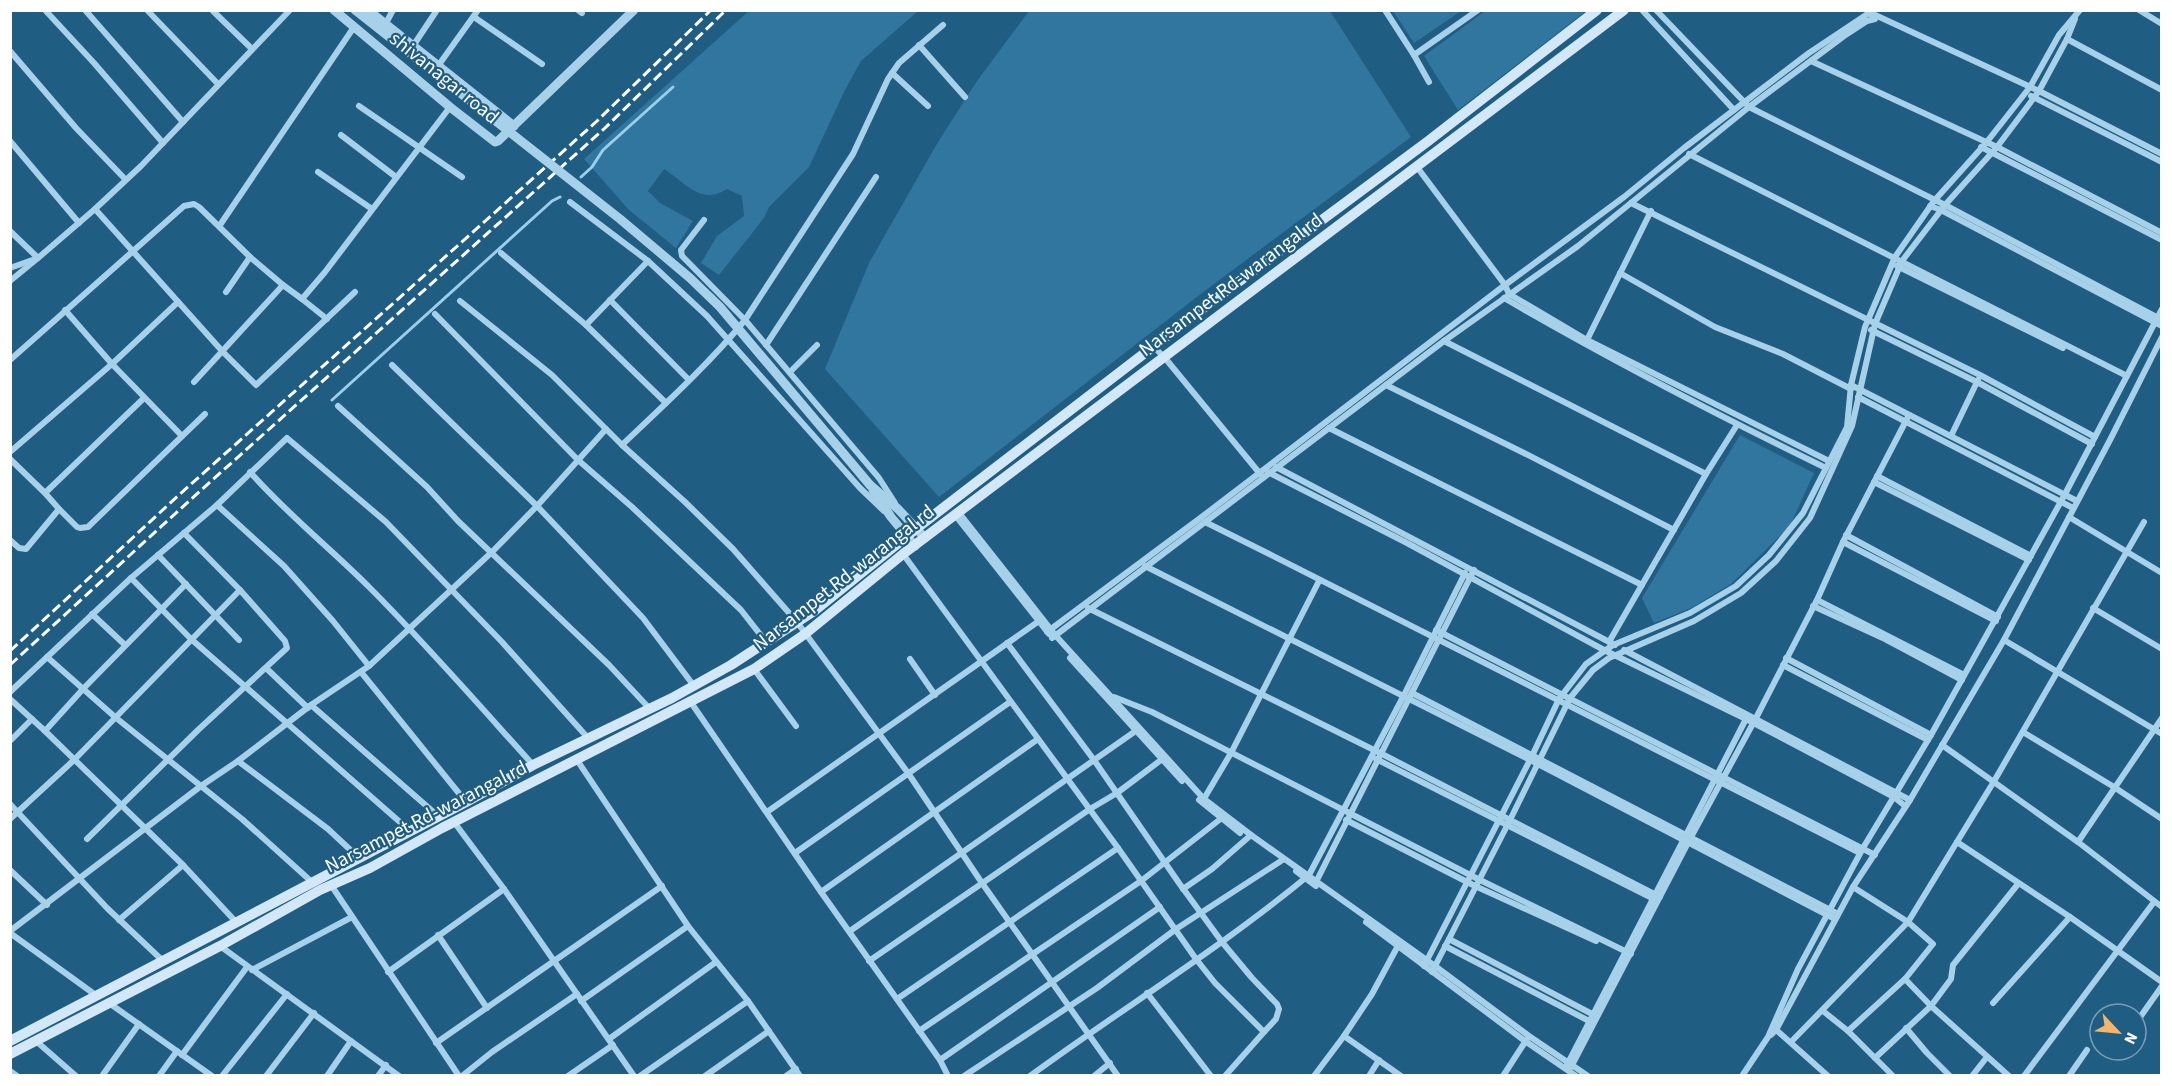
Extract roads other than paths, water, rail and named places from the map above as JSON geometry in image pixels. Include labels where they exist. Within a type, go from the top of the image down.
[{"type":"main road","name":"Narsampet Rd-warangal rd","points":[[10,1054],[220,946],[360,858],[410,830],[533,765],[694,686],[797,622],[916,528],[1427,142],[1597,10]]},
{"type":"main road","name":"Narsampet Rd-warangal rd","points":[[10,1041],[236,922],[316,886],[331,885],[370,868],[454,822],[754,669],[805,634],[903,554],[1623,10]]},
{"type":"street","points":[[45,10],[163,143]]},
{"type":"street","points":[[85,10],[183,122]]},
{"type":"street","points":[[147,10],[218,84]]},
{"type":"street","points":[[212,10],[252,49]]},
{"type":"street","points":[[10,281],[95,209],[163,143],[290,10]]},
{"type":"street","name":"shivanagar road","points":[[334,10],[495,142],[634,10]]},
{"type":"street","points":[[355,10],[620,219],[690,278],[720,307],[870,485],[891,517],[915,546]]},
{"type":"street","points":[[368,10],[514,126]]},
{"type":"street","points":[[386,25],[393,10]]},
{"type":"street","points":[[413,46],[436,10]]},
{"type":"street","points":[[1385,10],[1429,82]]},
{"type":"street","points":[[1414,55],[1478,10]]},
{"type":"street","points":[[1642,10],[1734,110]]},
{"type":"street","points":[[1656,10],[1747,105],[1932,204],[2158,320],[2162,326]]},
{"type":"street","points":[[2139,10],[2162,24]]},
{"type":"street","points":[[1269,473],[1444,341],[1578,246],[1809,52],[1868,12]]},
{"type":"street","points":[[1051,634],[1091,609],[1148,567],[1206,522],[1270,464],[1505,285],[1616,204],[1734,110],[1747,105],[1867,21],[1875,19],[1868,12]]},
{"type":"street","points":[[1868,12],[2028,90],[2038,91],[2162,154]]},
{"type":"street","points":[[1426,964],[1561,697],[1586,664],[1611,644],[1690,613],[1736,586],[1769,555],[1803,513],[1847,427],[1851,387],[1867,320],[1897,262],[1932,204],[2028,90],[2059,35],[2079,12]]},
{"type":"street","points":[[1433,969],[1568,701],[1593,670],[1609,658],[1694,621],[1741,593],[1776,561],[1810,518],[1852,426],[1875,324],[1897,262],[1995,149],[2034,97],[2067,39],[2079,12]]},
{"type":"street","points":[[438,66],[476,14],[542,64]]},
{"type":"street","points":[[622,445],[729,340],[745,320],[854,154],[879,94],[892,73],[899,63],[943,25]]},
{"type":"street","points":[[220,225],[354,27]]},
{"type":"street","points":[[2067,39],[2162,90]]},
{"type":"street","points":[[919,45],[965,97]]},
{"type":"street","points":[[10,51],[76,128],[125,179]]},
{"type":"street","points":[[1811,61],[1995,149],[2162,233]]},
{"type":"street","points":[[892,73],[928,106]]},
{"type":"street","points":[[2028,90],[2034,97],[2162,162]]},
{"type":"street","points":[[359,106],[462,177]]},
{"type":"street","points":[[302,299],[420,149],[450,107]]},
{"type":"street","points":[[341,135],[396,177]]},
{"type":"street","points":[[10,141],[79,223]]},
{"type":"street","points":[[1995,149],[2162,240]]},
{"type":"street","points":[[1689,154],[2126,378]]},
{"type":"street","points":[[1417,167],[1505,285],[1507,296],[1583,344],[1737,425],[1826,468]]},
{"type":"street","points":[[318,172],[372,209]]},
{"type":"street","points":[[766,345],[876,177]]},
{"type":"street","points":[[570,202],[648,261],[707,316],[860,488],[891,517]]},
{"type":"street","points":[[1631,203],[1875,324],[2093,441]]},
{"type":"street","points":[[10,360],[184,206],[194,204],[220,225],[250,257],[327,319]]},
{"type":"street","points":[[95,209],[223,352],[256,385],[355,292]]},
{"type":"street","points":[[1587,339],[1651,211]]},
{"type":"street","points":[[704,220],[681,253],[745,320],[790,372],[879,478],[898,509]]},
{"type":"street","points":[[10,231],[38,258]]},
{"type":"street","points":[[501,253],[586,325],[666,403]]},
{"type":"street","points":[[226,292],[250,257]]},
{"type":"street","points":[[10,268],[38,258]]},
{"type":"street","points":[[586,325],[648,261]]},
{"type":"street","points":[[1620,273],[1715,327],[1783,354],[1851,387],[1859,394],[2075,505]]},
{"type":"street","points":[[194,382],[283,285]]},
{"type":"street","points":[[1507,296],[1829,461]]},
{"type":"street","points":[[610,300],[689,380]]},
{"type":"street","points":[[460,301],[552,375],[622,445],[733,549],[797,622],[908,773],[982,883],[1118,1076]]},
{"type":"street","points":[[10,452],[112,364],[178,302]]},
{"type":"street","points":[[1774,1028],[1798,969],[1828,912],[1997,619],[2063,499],[2162,309]]},
{"type":"street","points":[[65,310],[112,364],[182,436]]},
{"type":"street","points":[[435,314],[578,460],[632,507],[741,610],[766,642]]},
{"type":"street","points":[[1865,327],[1979,379]]},
{"type":"street","points":[[1742,1076],[1774,1028],[1853,887],[1907,803],[2004,640],[2162,337]]},
{"type":"street","points":[[1444,341],[1706,474]]},
{"type":"street","points":[[790,372],[817,345]]},
{"type":"street","points":[[1154,346],[1262,473]]},
{"type":"street","points":[[392,365],[537,506],[643,618],[694,686]]},
{"type":"street","points":[[1951,436],[1979,379]]},
{"type":"street","points":[[1386,385],[1674,530]]},
{"type":"street","points":[[45,493],[144,398]]},
{"type":"street","points":[[338,406],[427,487],[458,521],[609,665],[649,708]]},
{"type":"street","points":[[10,459],[76,527],[88,527],[205,414]]},
{"type":"street","points":[[1907,418],[1951,436],[2063,499]]},
{"type":"street","points":[[1719,778],[1754,721],[1907,418]]},
{"type":"street","points":[[1611,644],[1642,585],[1737,425]]},
{"type":"street","points":[[1329,428],[1642,585]]},
{"type":"street","points":[[97,996],[10,932],[201,786],[369,666],[492,552],[606,429]]},
{"type":"street","points":[[10,692],[131,578],[217,505],[287,438],[386,522],[502,642],[588,738]]},
{"type":"street","points":[[1270,464],[1471,568],[1907,803]]},
{"type":"street","points":[[250,472],[290,514],[367,585],[533,765]]},
{"type":"street","points":[[1051,634],[1082,605],[1198,519],[1262,473],[1269,473],[1604,650],[1747,717]]},
{"type":"street","points":[[1875,479],[2030,558]]},
{"type":"street","points":[[870,485],[898,509],[925,538]]},
{"type":"street","points":[[217,505],[284,566],[369,666]]},
{"type":"street","points":[[10,540],[19,548],[26,549],[59,509]]},
{"type":"street","points":[[957,514],[1051,634],[1202,801],[1527,1038],[1588,1076]]},
{"type":"street","points":[[2069,516],[2162,573]]},
{"type":"street","points":[[1198,519],[1319,581],[1438,635],[1862,851],[1875,855]]},
{"type":"street","points":[[1791,1042],[1908,922],[1993,783],[2144,522]]},
{"type":"street","points":[[87,839],[245,686],[286,651],[287,645],[240,590],[184,533]]},
{"type":"street","points":[[1845,539],[1997,619]]},
{"type":"street","points":[[903,554],[1090,809],[1196,959],[1215,983],[1264,1032]]},
{"type":"street","points":[[158,555],[239,640]]},
{"type":"street","points":[[1139,563],[1406,698],[1539,762],[1836,916]]},
{"type":"street","points":[[1316,883],[1471,568]]},
{"type":"street","points":[[131,578],[191,639],[410,830]]},
{"type":"street","points":[[1202,801],[1231,753],[1319,581]]},
{"type":"street","points":[[45,731],[83,688],[186,585]]},
{"type":"street","points":[[10,819],[74,760],[240,590]]},
{"type":"street","points":[[1815,603],[1963,677]]},
{"type":"street","points":[[1082,605],[1657,897]]},
{"type":"street","points":[[2093,608],[2162,649]]},
{"type":"street","points":[[92,614],[125,645]]},
{"type":"street","points":[[767,812],[1040,620]]},
{"type":"street","points":[[1051,634],[1110,696],[1138,730]]},
{"type":"street","points":[[1406,698],[1412,693],[1438,635]]},
{"type":"street","points":[[2004,640],[2162,734]]},
{"type":"street","points":[[1007,643],[1094,760],[1201,914],[1252,978],[1277,1004],[1279,1009],[1276,1018],[1225,1076]]},
{"type":"street","points":[[47,657],[115,717],[242,819],[316,886]]},
{"type":"street","points":[[1786,658],[1929,737]]},
{"type":"street","points":[[910,659],[935,695]]},
{"type":"street","points":[[1783,665],[1929,737]]},
{"type":"street","points":[[266,668],[438,816]]},
{"type":"street","points":[[754,669],[796,726]]},
{"type":"street","points":[[361,672],[466,802]]},
{"type":"street","points":[[1412,693],[1531,758]]},
{"type":"street","points":[[1110,696],[1152,712],[1344,809],[1477,883],[1628,954]]},
{"type":"street","points":[[10,699],[183,865],[236,922]]},
{"type":"street","points":[[690,701],[940,1060],[948,1076]]},
{"type":"street","points":[[795,853],[1010,702]]},
{"type":"street","points":[[1569,1066],[1719,778],[1747,717]]},
{"type":"street","points":[[2078,842],[2162,718]]},
{"type":"street","points":[[10,741],[32,720]]},
{"type":"street","points":[[850,931],[1138,730]]},
{"type":"street","points":[[2023,732],[2162,819]]},
{"type":"street","points":[[821,892],[1038,739]]},
{"type":"street","points":[[1942,745],[2078,842],[2162,907]]},
{"type":"street","points":[[1030,1076],[1089,1032],[1222,942],[1307,876],[1377,755]]},
{"type":"street","points":[[869,961],[1090,809],[1117,793],[1163,758]]},
{"type":"street","points":[[578,760],[688,926],[748,1001],[800,1076]]},
{"type":"street","points":[[238,761],[328,829],[360,858]]},
{"type":"street","points":[[10,804],[119,920],[163,961]]},
{"type":"street","points":[[1340,817],[1469,878]]},
{"type":"street","points":[[920,1031],[1141,881],[1223,818]]},
{"type":"street","points":[[454,822],[504,889],[634,1076]]},
{"type":"street","points":[[1183,889],[1212,869],[1250,837]]},
{"type":"street","points":[[1957,842],[2070,917],[2162,984],[2148,1005]]},
{"type":"street","points":[[897,999],[1118,848]]},
{"type":"street","points":[[964,1076],[1069,1006],[1176,929],[1283,860]]},
{"type":"street","points":[[119,920],[183,865]]},
{"type":"street","points":[[10,870],[47,905]]},
{"type":"street","points":[[1875,1058],[1905,1028],[1932,1006],[1951,978],[1953,965],[2018,884]]},
{"type":"street","points":[[331,885],[436,1043],[461,1076],[577,994]]},
{"type":"street","points":[[436,1043],[662,886]]},
{"type":"street","points":[[1848,1031],[1905,979],[1933,944],[1908,922],[1853,887]]},
{"type":"street","points":[[388,972],[504,889]]},
{"type":"street","points":[[2024,1076],[2154,902]]},
{"type":"street","points":[[940,1060],[1160,906]]},
{"type":"street","points":[[159,1076],[250,969],[352,917]]},
{"type":"street","points":[[1993,1004],[2070,917]]},
{"type":"street","points":[[581,1001],[688,926]]},
{"type":"street","points":[[438,935],[487,1008]]},
{"type":"street","points":[[1449,939],[1594,1019]]},
{"type":"street","points":[[1317,1075],[1372,994],[1399,944]]},
{"type":"street","points":[[220,946],[399,1076]]},
{"type":"street","points":[[1445,946],[1594,1019]]},
{"type":"street","points":[[568,1076],[716,962]]},
{"type":"street","points":[[1905,979],[2009,1076]]},
{"type":"street","points":[[1147,993],[1211,1076]]},
{"type":"street","points":[[222,1076],[287,994]]},
{"type":"street","points":[[640,1076],[748,1001]]},
{"type":"street","points":[[109,1003],[208,1074]]},
{"type":"street","points":[[1823,1011],[1848,1031],[1893,1076]]},
{"type":"street","points":[[266,1076],[314,1013]]},
{"type":"street","points":[[102,1076],[139,1024]]},
{"type":"street","points":[[1774,1028],[1828,1076]]},
{"type":"street","points":[[1905,1028],[1950,1076]]},
{"type":"street","points":[[705,1076],[769,1031]]},
{"type":"street","points":[[1344,1036],[1401,1076]]},
{"type":"street","points":[[1503,1076],[1527,1038]]},
{"type":"street","points":[[36,1041],[76,1076]]},
{"type":"street","points":[[327,1076],[351,1041]]},
{"type":"street","points":[[2069,1076],[2087,1050]]},
{"type":"street","points":[[1972,1076],[1987,1057]]},
{"type":"street","points":[[1368,1076],[1379,1060]]},
{"type":"street","points":[[1094,1076],[1110,1063]]},
{"type":"street","points":[[378,1076],[386,1065]]},
{"type":"street","points":[[1569,1066],[1576,1076]]},
{"type":"street","points":[[786,1076],[796,1069]]},
{"type":"street","points":[[10,1071],[17,1076]]},
{"type":"waterway","points":[[581,177],[592,167],[603,150],[673,87]]},
{"type":"waterway","points":[[332,400],[552,201],[560,197]]},
{"type":"railway","points":[[10,651],[180,494],[597,121],[711,10]]},
{"type":"railway","points":[[10,665],[189,501],[605,128],[726,10]]}]
